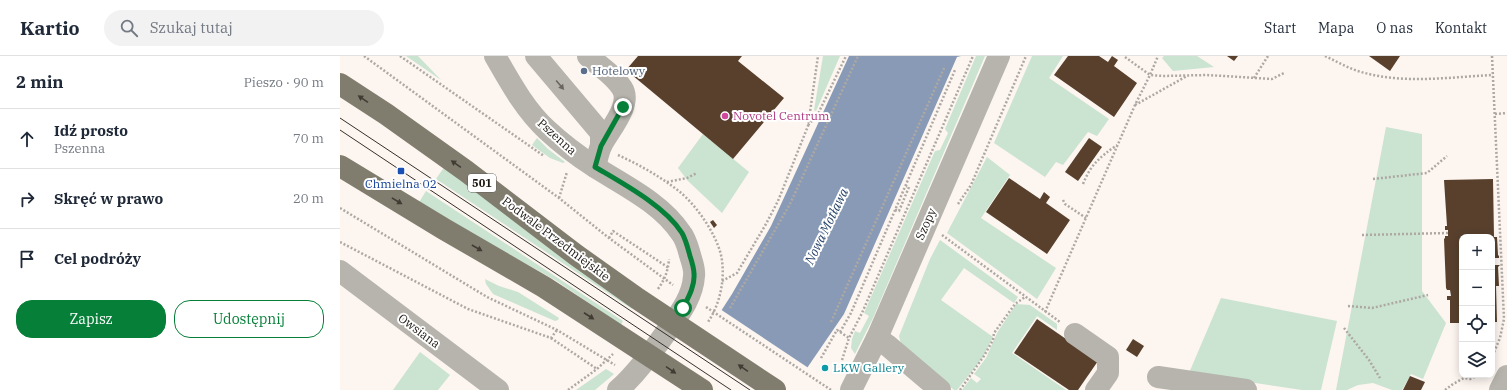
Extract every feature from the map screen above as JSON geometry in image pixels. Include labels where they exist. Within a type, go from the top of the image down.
[{"type":"main road","name":"Podwale Przedmiejskie","points":[[340,84],[386,114],[466,171],[576,255],[647,296],[776,390]]},
{"type":"main road","points":[[340,166],[437,225],[544,287],[616,341],[702,390]]},
{"type":"street","name":"Pszenna","points":[[495,56],[530,111],[546,130],[573,152],[656,206],[671,219],[682,234],[688,248],[694,275],[691,292],[683,308],[640,367],[618,390]]},
{"type":"street","points":[[536,56],[600,133],[601,146]]},
{"type":"street","points":[[588,56],[617,82],[622,88],[625,96],[623,107],[601,146],[595,167]]},
{"type":"street","name":"Szopy","points":[[851,390],[876,338],[999,56]]},
{"type":"street","name":"Owsiana","points":[[340,271],[498,390]]},
{"type":"street","points":[[1075,334],[1108,357],[1108,373],[1096,390]]},
{"type":"street","points":[[876,338],[887,345],[940,390]]},
{"type":"street","points":[[1500,390],[1507,376]]},
{"type":"street","points":[[1158,377],[1246,390]]},
{"type":"path","points":[[364,56],[558,198],[655,273],[675,286]]},
{"type":"path","points":[[400,56],[546,158]]},
{"type":"path","points":[[722,281],[737,273],[778,201],[808,126],[818,56]]},
{"type":"path","points":[[808,126],[817,116],[846,56]]},
{"type":"path","points":[[730,308],[790,204],[858,56]]},
{"type":"path","points":[[821,358],[837,330],[850,338],[973,56]]},
{"type":"path","points":[[940,234],[1045,312],[1117,145],[1158,56]]},
{"type":"path","points":[[1254,78],[1268,56]]},
{"type":"path","points":[[1325,56],[1346,67],[1364,73],[1388,78],[1418,79],[1493,75]]},
{"type":"path","points":[[1492,56],[1504,319],[1500,338],[1495,350]]},
{"type":"path","points":[[1125,57],[1150,75],[1207,75],[1272,79],[1284,73]]},
{"type":"path","points":[[831,322],[945,66]]},
{"type":"path","points":[[840,332],[851,314],[955,70]]},
{"type":"path","points":[[1135,105],[1189,75]]},
{"type":"path","points":[[1495,114],[1507,113]]},
{"type":"path","points":[[1083,184],[1086,176],[1100,157],[1117,145]]},
{"type":"path","points":[[1373,179],[1427,173],[1446,156]]},
{"type":"path","points":[[563,168],[571,171]]},
{"type":"path","points":[[558,198],[566,173]]},
{"type":"path","points":[[667,183],[687,178],[697,173]]},
{"type":"path","points":[[895,210],[898,211],[909,188],[906,186]]},
{"type":"path","points":[[903,200],[909,202]]},
{"type":"path","points":[[1063,200],[1065,204],[1086,218]]},
{"type":"path","points":[[340,208],[487,297],[557,330],[600,355]]},
{"type":"path","points":[[609,238],[613,231],[668,268]]},
{"type":"path","points":[[1362,235],[1448,233]]},
{"type":"path","points":[[340,242],[468,309],[551,338],[597,369]]},
{"type":"path","points":[[721,255],[722,273]]},
{"type":"path","points":[[647,296],[664,280],[670,258]]},
{"type":"path","points":[[1348,306],[1372,308],[1428,295]]},
{"type":"path","points":[[960,390],[984,356],[993,340],[994,333],[1015,304],[1026,297]]},
{"type":"path","points":[[701,304],[831,390]]},
{"type":"path","points":[[1344,328],[1370,360],[1380,378]]},
{"type":"path","points":[[551,338],[557,330]]},
{"type":"path","points":[[568,390],[612,356],[616,341]]},
{"type":"path","points":[[1445,390],[1464,378]]},
{"type":"green space","points":[[406,56],[418,56],[441,80]]},
{"type":"green space","points":[[823,56],[840,56],[816,111],[814,110]]},
{"type":"green space","points":[[976,56],[985,56],[873,318],[855,354],[851,348],[855,331],[860,333],[869,316],[864,313],[935,151],[940,150],[948,133],[945,129]]},
{"type":"green space","points":[[1032,56],[1063,56],[1049,78],[1109,119],[1097,136],[1088,132],[1063,165],[1056,162],[1045,177],[994,143]]},
{"type":"green space","points":[[1164,56],[1197,56],[1214,67],[1173,71],[1162,58]]},
{"type":"green space","points":[[1386,127],[1422,134],[1422,291],[1446,323],[1423,379],[1411,374],[1402,390],[1392,390],[1373,383],[1358,385],[1347,390],[1336,390]]},
{"type":"green space","points":[[703,134],[749,172],[722,213],[688,181],[678,168]]},
{"type":"green space","points":[[537,138],[565,162],[563,163],[550,158],[532,145]]},
{"type":"green space","points":[[987,157],[1010,175],[981,218],[1056,268],[1037,299],[947,233]]},
{"type":"green space","points":[[445,166],[634,306],[632,309],[436,179]]},
{"type":"green space","points":[[426,191],[623,321],[621,325],[555,280],[418,204]]},
{"type":"green space","points":[[940,240],[1018,297],[1014,303],[964,268],[941,300],[993,337],[983,357],[957,390],[954,390],[901,344],[899,336],[930,259]]},
{"type":"green space","points":[[485,279],[499,286],[518,292],[559,318],[558,320],[555,321],[493,294],[486,284]]},
{"type":"green space","points":[[1221,298],[1337,321],[1321,390],[1302,390],[1189,373]]},
{"type":"green space","points":[[1016,304],[1030,305],[1057,324],[1057,330],[1037,316],[1012,353],[1066,390],[962,390],[971,378],[977,383],[981,379],[974,374],[986,358],[997,333]]},
{"type":"green space","points":[[420,352],[450,375],[438,390],[393,390]]},
{"type":"green space","points":[[606,369],[614,374],[595,390],[576,390]]},
{"type":"water","name":"Nowa Motława","points":[[849,56],[961,56],[957,57],[844,314],[792,390],[670,390],[732,294],[771,226]]},
{"type":"pier","points":[[720,309],[810,369],[795,390],[668,390]]},
{"type":"building","name":"Novotel Centrum","points":[[638,56],[742,56],[738,61],[784,98],[733,159],[626,70]]},
{"type":"building","points":[[1068,56],[1099,56],[1108,62],[1112,56],[1118,60],[1114,66],[1137,83],[1114,117],[1054,75]]},
{"type":"building","points":[[1227,56],[1238,56],[1234,61]]},
{"type":"building","points":[[1369,56],[1400,56],[1390,71]]},
{"type":"building","points":[[1089,138],[1102,147],[1078,181],[1065,172]]},
{"type":"building","points":[[1009,178],[1040,199],[1044,192],[1050,197],[1046,203],[1070,220],[1047,254],[986,212]]},
{"type":"building","points":[[1493,179],[1494,234],[1459,234],[1459,323],[1450,323],[1450,300],[1447,300],[1447,296],[1451,296],[1450,290],[1447,290],[1446,288],[1444,239],[1445,236],[1448,236],[1448,230],[1445,230],[1445,226],[1447,226],[1444,180]]},
{"type":"building","points":[[713,220],[717,225],[714,228],[710,222]]},
{"type":"building","points":[[1495,237],[1497,237],[1499,258],[1495,258]]},
{"type":"building","points":[[1495,265],[1500,265],[1498,267],[1499,286],[1496,286],[1497,322],[1495,322]]},
{"type":"building","points":[[1037,319],[1098,361],[1078,390],[1069,390],[1014,353]]},
{"type":"building","points":[[1133,339],[1144,346],[1137,357],[1126,350]]},
{"type":"building","points":[[1410,376],[1425,382],[1421,390],[1403,390]]},
{"type":"tram line","points":[[340,118],[750,390]]},
{"type":"tram line","points":[[340,130],[731,390]]},
{"type":"place","name":"Hotelowy","points":[[584,71]]},
{"type":"place","name":"Novotel Centrum","points":[[725,116]]},
{"type":"place","name":"Chmielna 02","points":[[401,171]]},
{"type":"place","name":"LKW Gallery","points":[[825,368]]},
{"type":"route","points":[[623,107],[601,146],[595,167],[656,206],[671,219],[682,234],[693,264],[694,275],[693,286],[683,308]]}]
